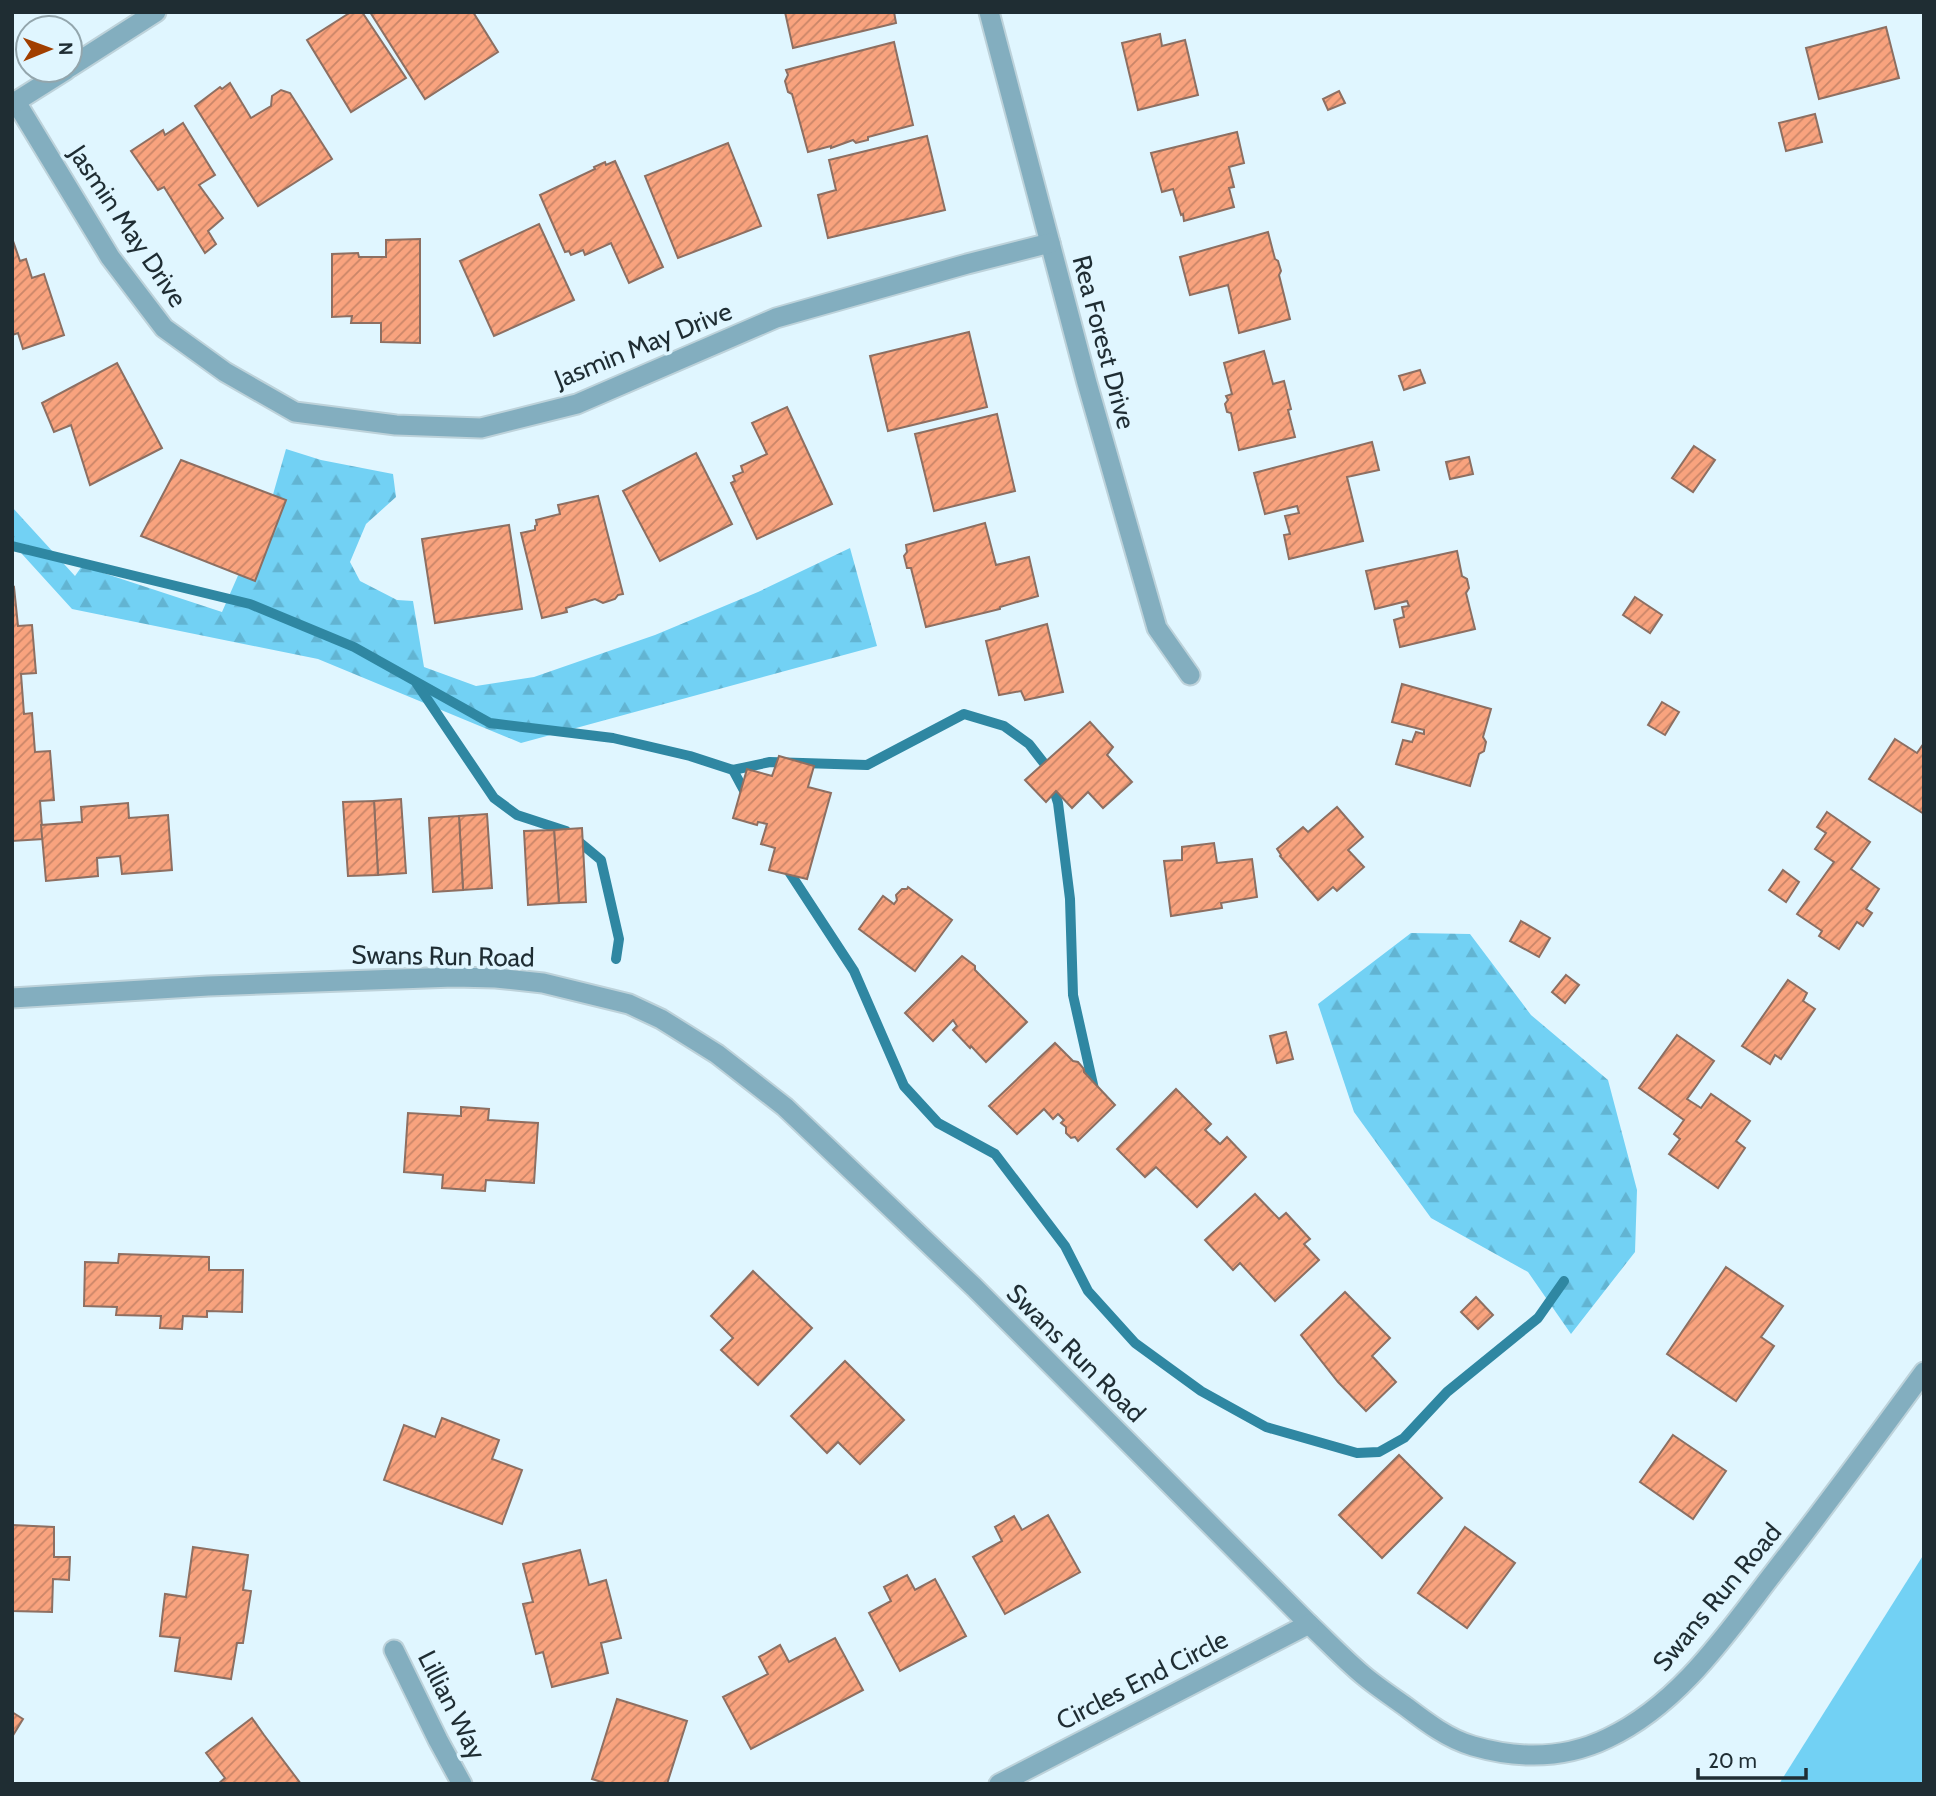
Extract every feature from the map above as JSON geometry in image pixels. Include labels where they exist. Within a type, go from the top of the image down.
[{"type":"street","points":[[84,59],[156,12]]},
{"type":"street","name":"Rea Forest Drive","points":[[989,12],[1087,383],[1157,628],[1190,675]]},
{"type":"street","points":[[14,103],[44,84]]},
{"type":"street","name":"Jasmin May Drive","points":[[14,103],[110,257],[164,328],[225,372],[295,412],[396,425],[481,428],[577,404],[776,318],[1050,243]]},
{"type":"street","name":"Swans Run Road","points":[[12,998],[240,984],[496,978],[543,983],[629,1004],[661,1019],[717,1054],[785,1107],[983,1296],[1309,1624],[1373,1683],[1434,1728],[1471,1745],[1515,1755],[1564,1753],[1587,1747],[1627,1727],[1669,1696],[1714,1649],[1832,1498],[1924,1372]]},
{"type":"street","name":"Circles End Circle","points":[[999,1784],[1309,1624]]},
{"type":"street","name":"Lillian Way","points":[[394,1650],[462,1784]]},
{"type":"green space","points":[[286,449],[321,460],[393,474],[396,497],[366,524],[350,562],[360,581],[397,600],[413,601],[424,667],[476,686],[534,677],[655,635],[758,592],[850,548],[877,646],[521,743],[318,659],[72,609],[12,543],[12,507],[75,576],[82,566],[222,612],[272,498]]},
{"type":"green space","points":[[1411,933],[1470,934],[1531,1015],[1608,1080],[1637,1190],[1635,1252],[1571,1334],[1528,1272],[1431,1218],[1354,1112],[1318,1004]]},
{"type":"green space","points":[[1924,1554],[1924,1784],[1779,1784]]},
{"type":"building","points":[[351,12],[362,12],[406,78],[351,112],[307,40]]},
{"type":"building","points":[[370,12],[473,12],[498,52],[425,99]]},
{"type":"building","points":[[785,12],[894,12],[896,23],[793,48]]},
{"type":"building","points":[[1886,27],[1899,78],[1819,99],[1806,48]]},
{"type":"building","points":[[1160,34],[1162,46],[1185,40],[1198,95],[1138,110],[1122,43]]},
{"type":"building","points":[[894,42],[913,125],[868,137],[868,140],[856,143],[853,140],[808,152],[792,94],[788,92],[785,81],[788,75],[786,70]]},
{"type":"building","points":[[230,83],[251,118],[271,106],[272,96],[281,90],[290,93],[332,159],[258,206],[195,106],[220,87],[222,89]]},
{"type":"building","points":[[1339,91],[1345,103],[1328,110],[1323,99]]},
{"type":"building","points":[[1815,114],[1822,142],[1786,151],[1779,123]]},
{"type":"building","points":[[183,123],[215,175],[199,185],[223,218],[208,231],[216,244],[205,253],[164,187],[158,190],[131,151],[163,130],[165,135]]},
{"type":"building","points":[[1237,132],[1244,163],[1229,167],[1234,187],[1229,188],[1234,207],[1184,221],[1173,189],[1162,192],[1151,153]]},
{"type":"building","points":[[927,136],[945,210],[828,238],[818,195],[836,190],[829,160]]},
{"type":"building","points":[[728,143],[761,226],[678,258],[645,176]]},
{"type":"building","points":[[615,161],[663,267],[629,283],[611,243],[585,255],[583,250],[571,255],[569,251],[565,252],[540,195],[605,162],[606,165]]},
{"type":"building","points":[[539,224],[574,300],[494,336],[460,261]]},
{"type":"building","points":[[1268,232],[1281,271],[1279,275],[1290,319],[1239,333],[1228,285],[1190,295],[1180,257]]},
{"type":"building","points":[[12,238],[20,261],[26,259],[32,278],[44,274],[64,335],[23,349],[18,333],[12,335]]},
{"type":"building","points":[[420,239],[420,343],[381,342],[381,323],[351,323],[352,316],[332,317],[332,254],[358,253],[359,257],[386,257],[386,240]]},
{"type":"building","points":[[969,332],[987,407],[888,431],[870,356]]},
{"type":"building","points":[[1264,351],[1273,384],[1284,381],[1295,437],[1239,450],[1231,413],[1227,412],[1225,404],[1228,400],[1226,396],[1232,394],[1224,363]]},
{"type":"building","points":[[117,363],[162,448],[90,485],[71,425],[54,432],[42,403]]},
{"type":"building","points":[[1420,370],[1425,383],[1404,390],[1399,376]]},
{"type":"building","points":[[787,407],[832,504],[757,539],[731,483],[735,481],[733,476],[743,472],[741,466],[767,454],[752,423]]},
{"type":"building","points":[[997,414],[1015,491],[934,511],[915,434]]},
{"type":"building","points":[[1372,442],[1379,470],[1347,477],[1363,541],[1289,559],[1284,535],[1290,534],[1285,516],[1299,513],[1297,506],[1265,514],[1254,473]]},
{"type":"building","points":[[1694,446],[1715,460],[1693,492],[1672,478]]},
{"type":"building","points":[[696,453],[732,524],[660,561],[623,491]]},
{"type":"building","points":[[1469,457],[1473,474],[1450,479],[1446,462]]},
{"type":"building","points":[[181,460],[286,500],[255,581],[141,536]]},
{"type":"building","points":[[598,496],[623,594],[603,603],[595,599],[566,608],[567,612],[542,618],[521,533],[535,530],[536,520],[560,514],[558,505]]},
{"type":"building","points":[[985,523],[996,565],[1029,557],[1038,596],[1000,609],[926,627],[911,568],[907,568],[904,556],[907,552],[906,545]]},
{"type":"building","points":[[509,525],[522,609],[435,623],[422,539]]},
{"type":"building","points":[[1457,551],[1462,576],[1467,579],[1469,588],[1466,593],[1475,629],[1400,647],[1394,620],[1404,617],[1402,607],[1409,606],[1407,601],[1375,609],[1366,571]]},
{"type":"building","points":[[14,587],[18,626],[32,625],[36,673],[21,674],[24,714],[32,713],[35,752],[50,751],[54,800],[40,801],[43,839],[12,841],[12,588]]},
{"type":"building","points":[[1635,597],[1662,615],[1650,633],[1623,615]]},
{"type":"building","points":[[1047,624],[1063,692],[1025,700],[1021,691],[999,695],[986,641]]},
{"type":"building","points":[[1402,684],[1491,709],[1483,737],[1486,742],[1484,751],[1479,754],[1470,786],[1396,764],[1403,740],[1412,742],[1416,732],[1424,734],[1424,730],[1392,722]]},
{"type":"building","points":[[1662,702],[1679,712],[1665,735],[1648,725]]},
{"type":"building","points":[[1090,722],[1113,747],[1107,755],[1132,782],[1103,808],[1088,792],[1072,808],[1056,791],[1046,802],[1025,780]]},
{"type":"building","points":[[1895,739],[1917,753],[1924,743],[1924,814],[1869,779]]},
{"type":"building","points":[[779,756],[814,766],[808,787],[831,793],[807,879],[769,870],[775,848],[761,844],[767,824],[758,822],[757,825],[733,818],[747,769],[772,776]]},
{"type":"building","points":[[401,799],[406,873],[378,875],[374,801]]},
{"type":"building","points":[[374,801],[378,875],[348,876],[343,802]]},
{"type":"building","points":[[128,803],[129,818],[168,815],[172,870],[122,874],[120,856],[97,858],[98,876],[46,881],[41,825],[82,822],[81,807]]},
{"type":"building","points":[[1337,807],[1363,837],[1348,850],[1364,867],[1337,891],[1333,887],[1318,900],[1277,849],[1303,827],[1308,832]]},
{"type":"building","points":[[1827,812],[1870,842],[1851,869],[1879,889],[1866,909],[1872,913],[1863,926],[1857,922],[1839,949],[1819,936],[1822,931],[1797,914],[1834,862],[1815,849],[1826,833],[1817,827]]},
{"type":"building","points":[[487,814],[492,888],[463,890],[459,816]]},
{"type":"building","points":[[459,816],[463,890],[433,892],[429,818]]},
{"type":"building","points":[[582,828],[586,902],[559,903],[554,830]]},
{"type":"building","points":[[554,830],[559,903],[528,905],[524,831]]},
{"type":"building","points":[[1214,843],[1217,863],[1252,859],[1257,897],[1221,903],[1222,908],[1171,916],[1164,861],[1182,860],[1182,847]]},
{"type":"building","points":[[1783,870],[1799,882],[1786,902],[1769,890]]},
{"type":"building","points":[[908,887],[952,920],[915,971],[859,929],[883,896],[894,904],[896,895]]},
{"type":"building","points":[[1521,921],[1550,938],[1539,957],[1510,941]]},
{"type":"building","points":[[962,956],[975,966],[975,970],[1027,1022],[986,1062],[953,1030],[957,1026],[953,1020],[933,1041],[905,1013]]},
{"type":"building","points":[[1566,975],[1579,985],[1565,1003],[1552,992]]},
{"type":"building","points":[[1788,980],[1807,993],[1803,1001],[1815,1009],[1781,1059],[1775,1055],[1770,1064],[1742,1046]]},
{"type":"building","points":[[1286,1032],[1293,1059],[1277,1063],[1270,1036]]},
{"type":"building","points":[[1677,1035],[1714,1061],[1687,1099],[1701,1108],[1711,1094],[1750,1121],[1736,1141],[1745,1148],[1718,1188],[1669,1154],[1680,1139],[1674,1134],[1684,1120],[1639,1088]]},
{"type":"building","points":[[1055,1043],[1073,1061],[1078,1062],[1115,1105],[1078,1141],[1066,1133],[1066,1127],[1061,1123],[1064,1120],[1058,1114],[1053,1119],[1044,1109],[1017,1134],[989,1106]]},
{"type":"building","points":[[1176,1089],[1211,1124],[1205,1130],[1220,1144],[1227,1137],[1246,1157],[1197,1207],[1156,1167],[1145,1177],[1117,1149]]},
{"type":"building","points":[[461,1107],[489,1109],[488,1120],[538,1123],[534,1183],[486,1180],[485,1191],[442,1188],[443,1175],[404,1172],[408,1113],[461,1116]]},
{"type":"building","points":[[1255,1194],[1279,1219],[1286,1213],[1310,1239],[1304,1244],[1319,1260],[1275,1301],[1240,1263],[1233,1270],[1205,1240]]},
{"type":"building","points":[[119,1254],[209,1257],[209,1270],[243,1270],[242,1312],[207,1311],[207,1317],[183,1316],[182,1329],[160,1328],[161,1316],[116,1315],[117,1307],[84,1306],[85,1262],[118,1263]]},
{"type":"building","points":[[1726,1267],[1783,1306],[1761,1337],[1774,1346],[1736,1401],[1667,1354]]},
{"type":"building","points":[[753,1271],[812,1328],[758,1385],[721,1350],[733,1338],[711,1316]]},
{"type":"building","points":[[1345,1292],[1390,1338],[1372,1356],[1396,1382],[1366,1411],[1338,1382],[1301,1335]]},
{"type":"building","points":[[1476,1297],[1493,1315],[1478,1329],[1461,1312]]},
{"type":"building","points":[[845,1361],[904,1420],[860,1464],[838,1442],[827,1453],[791,1416]]},
{"type":"building","points":[[442,1418],[499,1440],[492,1459],[522,1470],[502,1524],[384,1480],[404,1425],[435,1437]]},
{"type":"building","points":[[1673,1435],[1726,1471],[1693,1519],[1640,1482]]},
{"type":"building","points":[[1399,1455],[1442,1498],[1382,1558],[1339,1515]]},
{"type":"building","points":[[1048,1515],[1080,1572],[1005,1614],[973,1557],[1002,1541],[995,1527],[1014,1516],[1022,1530]]},
{"type":"building","points":[[12,1525],[54,1527],[54,1557],[70,1557],[69,1580],[53,1579],[52,1612],[12,1611]]},
{"type":"building","points":[[1465,1527],[1515,1563],[1467,1628],[1418,1593]]},
{"type":"building","points":[[193,1547],[248,1555],[243,1590],[251,1591],[243,1643],[237,1643],[231,1679],[175,1671],[180,1638],[160,1636],[165,1594],[186,1597]]},
{"type":"building","points":[[580,1550],[589,1585],[606,1580],[621,1638],[601,1643],[608,1673],[552,1687],[543,1652],[536,1654],[523,1604],[533,1602],[523,1564]]},
{"type":"building","points":[[907,1575],[915,1590],[935,1579],[966,1636],[900,1671],[869,1613],[891,1601],[884,1587]]},
{"type":"building","points":[[835,1638],[863,1690],[751,1749],[723,1697],[768,1674],[759,1657],[780,1645],[789,1662]]},
{"type":"building","points":[[617,1699],[687,1721],[667,1784],[608,1784],[592,1779]]},
{"type":"building","points":[[12,1712],[23,1719],[12,1737]]},
{"type":"building","points":[[252,1718],[301,1784],[218,1784],[225,1778],[206,1753]]},
{"type":"waterway","points":[[12,546],[250,604],[354,647],[490,723],[613,738],[690,756],[733,770],[770,762],[867,765],[964,714],[1004,726],[1029,744],[1047,767],[1058,803],[1070,899],[1073,995],[1094,1089]]},
{"type":"waterway","points":[[417,684],[494,798],[517,815],[566,831],[601,860],[619,939],[616,959]]},
{"type":"waterway","points":[[733,770],[748,798]]},
{"type":"waterway","points":[[784,864],[854,971],[904,1086],[938,1123],[995,1154],[1065,1246],[1088,1291],[1135,1343],[1201,1391],[1266,1427],[1357,1453],[1379,1452],[1404,1438],[1447,1392],[1538,1318],[1564,1281]]}]
